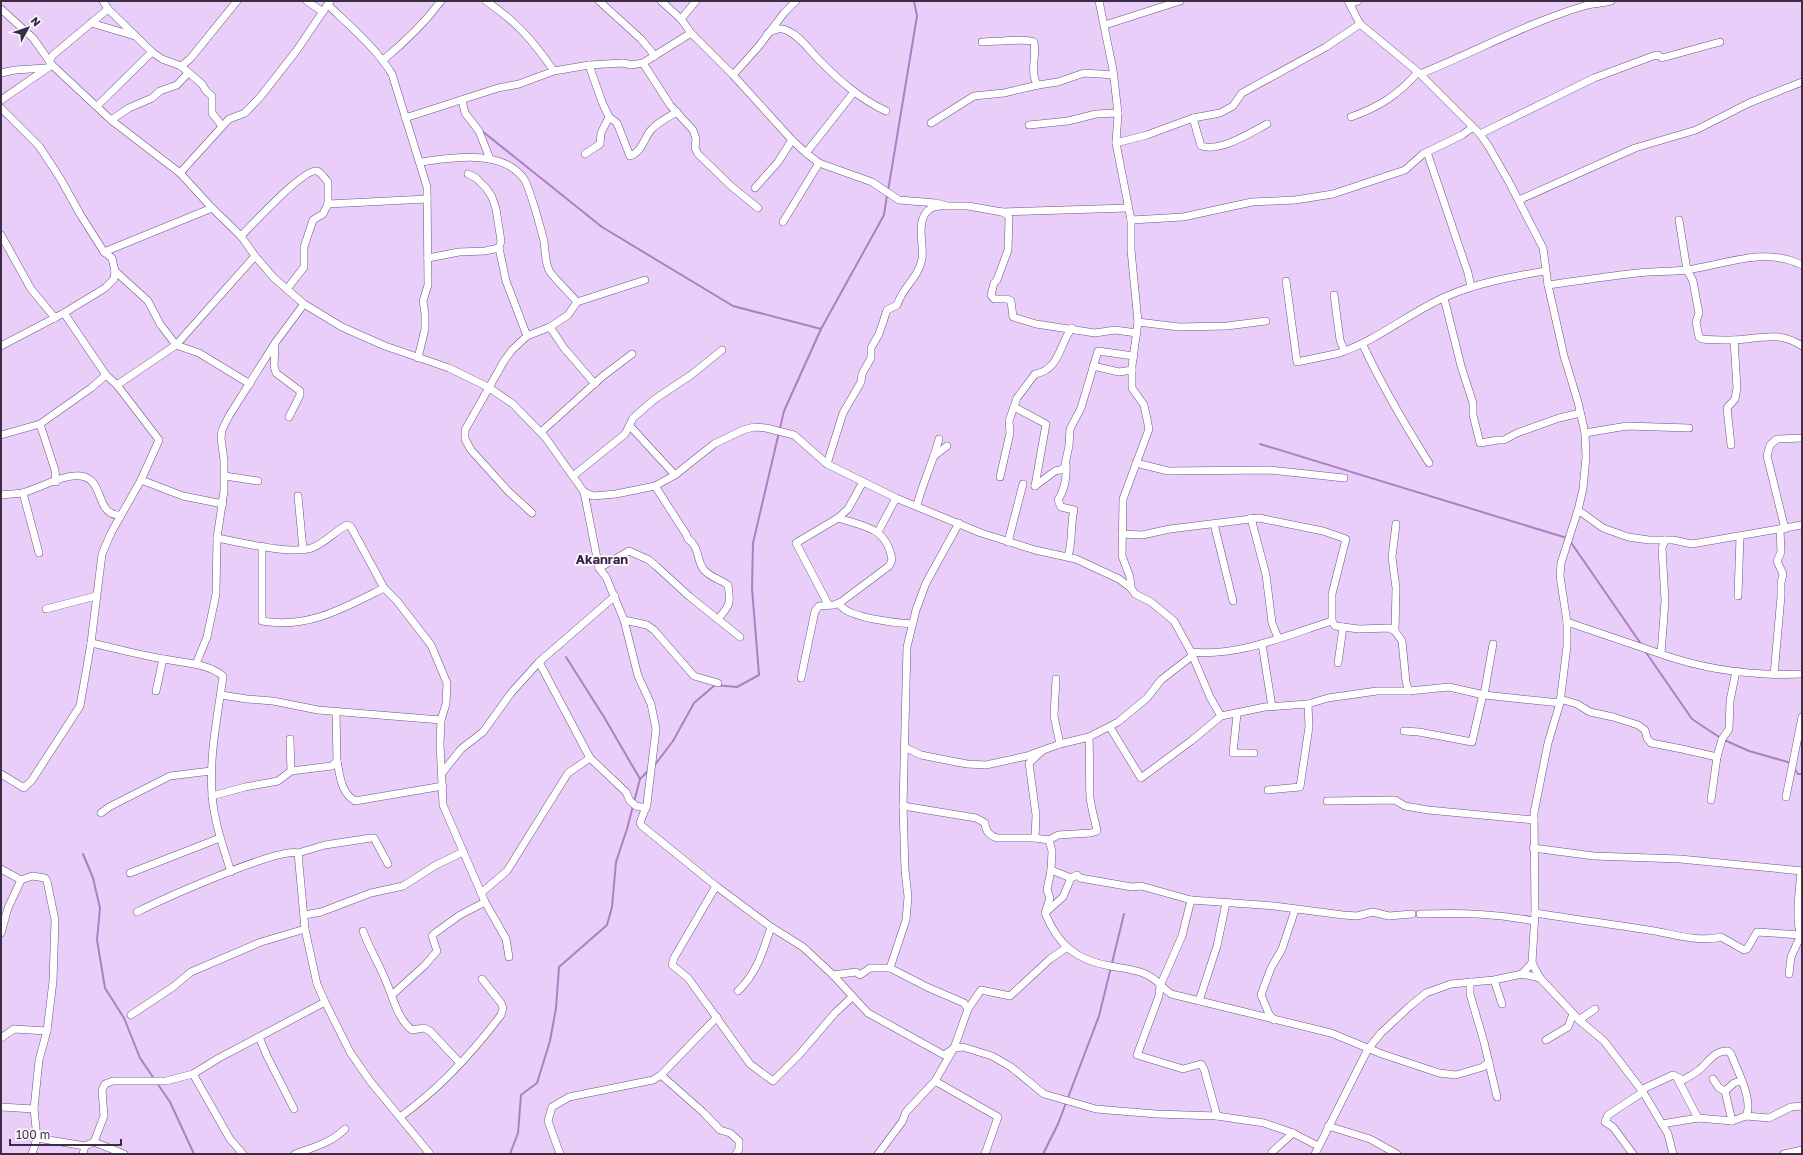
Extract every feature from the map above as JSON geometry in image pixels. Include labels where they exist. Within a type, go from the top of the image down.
[{"type":"street","points":[[104,1],[108,9],[152,52],[162,59],[181,66],[202,84],[206,92],[212,96],[212,113],[222,126]]},
{"type":"street","points":[[181,66],[190,59],[237,1]]},
{"type":"street","points":[[307,1],[323,12]]},
{"type":"street","points":[[383,60],[426,21],[441,1]]},
{"type":"street","points":[[486,1],[506,14],[529,36],[554,71]]},
{"type":"street","points":[[599,1],[641,39],[655,56]]},
{"type":"street","points":[[661,1],[681,19],[691,33],[734,76],[792,140],[818,163],[872,182],[899,200],[936,203],[947,206]]},
{"type":"street","points":[[681,19],[696,1]]},
{"type":"street","points":[[734,76],[784,13],[796,1]]},
{"type":"street","points":[[1099,1],[1114,75],[1118,113],[1116,143],[1131,220],[1131,250],[1138,322],[1132,370],[1132,388],[1144,405],[1149,429],[1123,499],[1122,556],[1130,577],[1131,588]]},
{"type":"street","points":[[1104,25],[1180,1]]},
{"type":"street","points":[[1358,1],[1349,3],[1360,24],[1419,73],[1480,134],[1519,200],[1543,248],[1545,271],[1564,356],[1585,433],[1586,456],[1583,489],[1561,563],[1560,576],[1567,622],[1567,646],[1560,701],[1540,776],[1534,820],[1533,848],[1535,913],[1532,963],[1540,978],[1573,1014],[1604,1040],[1643,1092],[1668,1134],[1673,1154]]},
{"type":"street","points":[[1350,117],[1378,107],[1419,73],[1456,60],[1485,44],[1585,3],[1611,1]]},
{"type":"street","points":[[180,173],[222,126],[229,120],[244,113],[261,96],[297,50],[329,3],[383,60],[392,74],[427,188],[428,284],[423,301],[425,329],[418,358]]},
{"type":"street","points":[[1,100],[49,65],[91,23],[108,9]]},
{"type":"street","points":[[2,12],[33,38],[49,65],[111,120],[180,173],[212,208],[241,236],[255,256],[274,278],[304,304],[342,327],[385,346],[449,368],[488,387],[513,404],[541,432],[584,492],[599,568],[606,577],[615,596],[624,620],[638,676],[651,704],[656,729],[646,808],[640,823],[642,826],[716,886],[771,927],[803,947],[833,975],[868,1013],[944,1055],[954,1048],[964,1047],[992,1056],[1011,1067],[1044,1094],[1059,1100],[1096,1109],[1156,1114],[1217,1116],[1264,1123],[1292,1132],[1318,1146]]},
{"type":"street","points":[[91,23],[136,36]]},
{"type":"street","points":[[1116,143],[1193,118],[1220,113],[1233,106],[1242,92],[1326,47],[1360,24]]},
{"type":"street","points":[[768,33],[776,28],[787,30],[792,33],[854,92],[865,101],[886,111]]},
{"type":"street","points":[[405,118],[519,84],[554,71],[589,65],[624,63],[631,65],[643,63],[691,33]]},
{"type":"street","points":[[982,42],[1009,42],[1030,39],[1034,42],[1036,52],[1034,71],[1038,85]]},
{"type":"street","points":[[1480,134],[1594,78],[1653,56],[1658,55],[1662,58],[1720,42]]},
{"type":"street","points":[[97,106],[152,52]]},
{"type":"street","points":[[643,63],[670,105],[693,130],[696,139],[695,148],[698,154],[731,186],[758,208]]},
{"type":"street","points":[[1,73],[49,65]]},
{"type":"street","points":[[589,65],[594,83],[609,117],[617,123],[630,156],[644,143],[650,131],[655,126],[677,112]]},
{"type":"street","points":[[111,120],[129,108],[152,98],[160,91],[177,85],[188,73]]},
{"type":"street","points":[[931,123],[974,96],[1004,93],[1058,82],[1084,73],[1110,76],[1114,75]]},
{"type":"street","points":[[1519,200],[1635,148],[1696,130],[1749,103],[1802,82]]},
{"type":"street","points":[[806,153],[854,92]]},
{"type":"street","points":[[462,100],[465,113],[479,131],[490,159]]},
{"type":"street","points":[[1,108],[39,146],[104,252],[112,258],[115,272],[114,279],[106,288],[55,318],[1,346]]},
{"type":"street","points":[[1029,125],[1068,121],[1096,114],[1118,113]]},
{"type":"street","points":[[585,154],[600,144],[601,133],[609,117]]},
{"type":"street","points":[[1193,118],[1201,146],[1208,148],[1237,140],[1267,124]]},
{"type":"street","points":[[1131,220],[1183,217],[1252,202],[1295,200],[1333,194],[1405,170],[1427,152],[1462,135],[1473,127]]},
{"type":"street","points":[[755,188],[778,162],[792,140]]},
{"type":"street","points":[[1427,152],[1468,273],[1471,288]]},
{"type":"street","points":[[420,162],[463,157],[490,159],[510,167],[524,179],[543,239],[549,271],[569,290],[577,302]]},
{"type":"street","points":[[783,222],[818,163]]},
{"type":"street","points":[[241,236],[295,182],[315,171],[319,172],[328,182],[328,204],[322,214],[313,220],[304,247],[304,267],[287,289]]},
{"type":"street","points":[[468,174],[476,178],[492,197],[496,209],[501,242],[499,248],[506,281],[527,336]]},
{"type":"street","points":[[328,204],[427,198]]},
{"type":"street","points":[[827,464],[843,413],[862,382],[862,374],[871,358],[871,348],[879,334],[887,310],[897,305],[900,294],[914,278],[922,260],[921,226],[925,214],[934,206],[968,206],[1002,212],[1128,208]]},
{"type":"street","points":[[104,252],[212,208]]},
{"type":"street","points":[[1002,212],[1008,215],[1009,220],[1008,250],[997,280],[994,283],[992,298],[994,300],[1007,299],[1011,301],[1013,317],[1036,324],[1072,328],[1095,333],[1114,330],[1137,333]]},
{"type":"street","points":[[1679,220],[1687,270],[1693,281],[1699,313],[1696,322],[1699,337],[1702,339],[1734,340],[1773,336],[1792,339],[1802,346]]},
{"type":"street","points":[[1,235],[31,289],[55,318]]},
{"type":"street","points":[[428,258],[459,252],[485,252],[499,248]]},
{"type":"street","points":[[117,385],[176,345],[255,256]]},
{"type":"street","points":[[1548,285],[1638,273],[1687,270],[1731,259],[1758,256],[1778,257],[1793,260],[1802,265]]},
{"type":"street","points":[[1286,281],[1297,362],[1309,361],[1363,345],[1444,298],[1471,288],[1545,271]]},
{"type":"street","points":[[115,272],[148,300],[160,324],[176,345],[199,353],[250,384]]},
{"type":"street","points":[[532,513],[508,491],[471,450],[465,439],[465,430],[488,387],[512,350],[527,336],[550,326],[568,315],[577,302],[645,280]]},
{"type":"street","points":[[1334,295],[1340,340],[1343,347],[1342,352]]},
{"type":"street","points":[[1444,298],[1461,366],[1473,403],[1473,415],[1480,444],[1504,440],[1517,433],[1559,418],[1580,414]]},
{"type":"street","points":[[196,664],[207,637],[216,594],[217,538],[223,504],[225,476],[220,438],[222,430],[229,416],[276,343],[304,304]]},
{"type":"street","points":[[1,774],[24,788],[32,780],[80,706],[91,643],[102,554],[110,533],[140,480],[159,440],[117,385],[106,375],[64,313]]},
{"type":"street","points":[[1138,322],[1179,327],[1227,326],[1266,321]]},
{"type":"street","points":[[550,326],[564,348],[595,384]]},
{"type":"street","points":[[1000,477],[1010,433],[1009,421],[1017,398],[1026,387],[1030,378],[1035,374],[1049,369],[1054,359],[1060,353],[1072,328]]},
{"type":"street","points":[[1730,445],[1727,408],[1735,399],[1737,388],[1734,340]]},
{"type":"street","points":[[276,343],[274,366],[276,373],[300,390],[300,395],[289,417]]},
{"type":"street","points":[[1363,345],[1399,416],[1429,464]]},
{"type":"street","points":[[573,476],[625,434],[633,418],[655,399],[691,375],[722,350]]},
{"type":"street","points":[[1014,407],[1046,424],[1035,486],[1055,471],[1064,469],[1069,446],[1070,429],[1081,408],[1098,351],[1100,350],[1134,356]]},
{"type":"street","points":[[541,432],[595,384],[632,354]]},
{"type":"street","points":[[263,364],[274,366]]},
{"type":"street","points":[[1093,366],[1119,372],[1132,370]]},
{"type":"street","points":[[1,435],[40,424],[91,388],[106,375]]},
{"type":"street","points":[[40,424],[55,470],[56,482]]},
{"type":"street","points":[[630,426],[676,475]]},
{"type":"street","points":[[1585,433],[1627,426],[1689,428]]},
{"type":"street","points":[[584,492],[593,496],[616,494],[655,486],[676,475],[714,444],[743,430],[754,427],[794,434],[827,464],[896,498],[917,505],[981,533],[1035,550],[1068,556],[1120,579],[1136,594],[1151,602],[1174,622],[1192,654],[1210,697],[1222,716]]},
{"type":"street","points":[[1774,674],[1783,574],[1777,561],[1781,552],[1783,529],[1767,456],[1770,445],[1777,439],[1802,438]]},
{"type":"street","points":[[917,505],[924,479],[934,457],[939,439]]},
{"type":"street","points":[[934,457],[947,446]]},
{"type":"street","points":[[1065,460],[1066,478],[1062,494],[1058,500],[1061,507],[1074,510],[1071,522],[1071,547],[1068,556]]},
{"type":"street","points":[[1136,463],[1168,471],[1270,470],[1344,478]]},
{"type":"street","points":[[1,495],[23,492],[81,476],[89,478],[94,483],[104,508],[108,513],[114,516],[121,515]]},
{"type":"street","points":[[225,476],[258,481]]},
{"type":"street","points":[[140,480],[183,496],[223,504]]},
{"type":"street","points":[[828,604],[796,543],[838,518],[848,509],[863,482]]},
{"type":"street","points":[[1008,542],[1023,484]]},
{"type":"street","points":[[655,486],[688,539],[693,542],[697,548],[703,569],[712,578],[728,585],[730,601],[729,606],[718,619]]},
{"type":"street","points":[[23,492],[39,553]]},
{"type":"street","points":[[298,496],[303,550]]},
{"type":"street","points":[[878,532],[896,498]]},
{"type":"street","points":[[1578,510],[1603,528],[1628,537],[1692,544],[1802,525]]},
{"type":"street","points":[[801,678],[815,611],[819,606],[842,602],[889,566],[892,560],[885,538],[878,532],[838,518]]},
{"type":"street","points":[[1122,534],[1142,535],[1170,529],[1251,518],[1274,520],[1346,539],[1332,594],[1332,621],[1335,626],[1359,629],[1389,628],[1395,631],[1402,641],[1406,682],[1409,691]]},
{"type":"street","points":[[1251,518],[1266,575],[1272,623],[1278,638]]},
{"type":"street","points":[[890,968],[906,920],[908,897],[903,806],[906,748],[907,647],[912,624],[926,583],[959,523]]},
{"type":"street","points":[[1214,524],[1233,601]]},
{"type":"street","points":[[1395,631],[1396,588],[1392,557],[1396,524]]},
{"type":"street","points":[[217,538],[262,546],[303,550],[314,547],[347,525],[351,527],[384,588],[398,601],[431,645],[448,683],[440,744],[444,805],[485,902],[506,939],[509,957]]},
{"type":"street","points":[[1738,596],[1740,536]]},
{"type":"street","points":[[1661,654],[1665,601],[1662,548],[1665,540]]},
{"type":"street","points":[[262,546],[262,621],[304,622],[331,614],[384,588]]},
{"type":"street","points":[[599,568],[629,551],[649,560],[690,597],[740,637]]},
{"type":"street","points":[[46,609],[96,596]]},
{"type":"street","points":[[442,773],[461,749],[483,732],[512,693],[539,662],[615,596]]},
{"type":"street","points":[[842,602],[840,605],[843,609],[855,614],[887,622],[912,624]]},
{"type":"street","points":[[624,620],[647,625],[654,630],[694,676],[718,683]]},
{"type":"street","points":[[906,748],[921,755],[967,764],[986,765],[1027,756],[1060,744],[1089,737],[1118,722],[1147,698],[1161,680],[1192,654],[1210,654],[1262,644],[1332,621]]},
{"type":"street","points":[[1567,622],[1681,662],[1736,671],[1774,674],[1802,674]]},
{"type":"street","points":[[1338,663],[1343,627]]},
{"type":"street","points":[[91,643],[163,659],[196,664],[218,672],[223,676],[211,771],[212,796],[220,838],[231,872]]},
{"type":"street","points":[[1262,644],[1272,707]]},
{"type":"street","points":[[1404,731],[1419,732],[1472,742],[1484,694],[1493,644]]},
{"type":"street","points":[[156,691],[163,659]]},
{"type":"street","points":[[539,662],[590,758],[626,792],[630,801],[636,806],[646,808]]},
{"type":"street","points":[[1711,800],[1717,757],[1722,739],[1729,728],[1730,701],[1736,671]]},
{"type":"street","points":[[1056,679],[1054,716],[1060,744]]},
{"type":"street","points":[[1111,729],[1141,778],[1192,742],[1222,716],[1272,707],[1308,704],[1328,698],[1376,691],[1409,691],[1449,687],[1484,694],[1577,704],[1590,712],[1638,725],[1645,730],[1647,738],[1651,743],[1717,757]]},
{"type":"street","points":[[221,695],[336,711],[442,720]]},
{"type":"street","points":[[1268,790],[1300,787],[1309,727],[1308,704]]},
{"type":"street","points":[[336,711],[337,761],[340,780],[349,797],[355,801],[443,786]]},
{"type":"street","points":[[1237,714],[1233,753],[1254,753]]},
{"type":"street","points":[[1786,797],[1802,717]]},
{"type":"street","points":[[903,806],[976,818],[985,823],[986,831],[991,836],[997,838],[1035,838],[1049,840],[1058,835],[1091,833],[1097,831],[1090,799],[1088,764],[1090,755],[1089,737]]},
{"type":"street","points":[[290,739],[291,771]]},
{"type":"street","points":[[1035,838],[1036,815],[1029,763],[1043,751]]},
{"type":"street","points":[[481,892],[507,871],[568,773],[590,758]]},
{"type":"street","points":[[212,796],[245,786],[278,781],[291,771],[332,766],[337,761]]},
{"type":"street","points":[[101,813],[115,804],[170,776],[211,771]]},
{"type":"street","points":[[1328,801],[1395,800],[1405,806],[1428,810],[1534,820]]},
{"type":"street","points":[[130,873],[220,838]]},
{"type":"street","points":[[137,912],[162,899],[286,852],[298,853],[325,845],[374,838],[388,864]]},
{"type":"street","points":[[1049,840],[1052,851],[1052,870],[1047,890],[1050,898],[1045,913],[1066,948],[1078,956],[1098,963],[1142,973],[1157,980],[1160,986],[1171,994],[1331,1033],[1368,1049],[1439,1073],[1456,1075],[1483,1067],[1489,1062]]},
{"type":"street","points":[[1533,848],[1594,856],[1680,859],[1802,871],[1798,919],[1801,936],[1792,957],[1789,974]]},
{"type":"street","points":[[304,915],[320,912],[372,893],[403,886],[436,865],[463,852]]},
{"type":"street","points":[[298,853],[304,929],[317,984],[350,1052],[370,1081],[430,1154]]},
{"type":"street","points":[[1,869],[21,880]]},
{"type":"street","points":[[1052,870],[1071,878]]},
{"type":"street","points":[[1045,913],[1063,897],[1071,878],[1077,875],[1080,878],[1132,887],[1141,886],[1191,900],[1274,906],[1295,910],[1357,916],[1373,912],[1389,916],[1469,913],[1499,914],[1534,921]]},
{"type":"street","points":[[1,933],[8,908],[21,880],[32,876],[45,878],[47,881],[54,920],[53,982],[47,1032],[39,1060],[34,1109],[37,1138],[32,1154]]},
{"type":"street","points":[[716,886],[674,958],[672,965],[688,978],[750,1064],[773,1081],[799,1055],[835,1013],[852,997]]},
{"type":"street","points":[[1191,900],[1182,936],[1160,986],[1159,996],[1137,1055],[1183,1069],[1201,1064],[1204,1069],[1217,1116]]},
{"type":"street","points":[[392,995],[437,952],[432,936],[435,933],[460,915],[485,902]]},
{"type":"street","points":[[1199,1001],[1217,946],[1226,903]]},
{"type":"street","points":[[1274,1020],[1269,1014],[1261,996],[1271,968],[1282,950],[1295,910]]},
{"type":"street","points":[[1535,913],[1649,930],[1672,935],[1712,939],[1721,937],[1744,950],[1747,948],[1757,932],[1801,936]]},
{"type":"street","points":[[738,991],[748,982],[758,963],[771,927]]},
{"type":"street","points":[[131,1014],[173,987],[191,972],[261,942],[304,929]]},
{"type":"street","points":[[363,931],[400,1015],[407,1026],[412,1030],[424,1028],[430,1031],[460,1063]]},
{"type":"street","points":[[878,1154],[902,1122],[906,1112],[935,1081],[954,1048],[968,1009],[981,990],[1010,996],[1050,959],[1066,948]]},
{"type":"street","points":[[1522,974],[1532,963]]},
{"type":"street","points":[[833,975],[856,972],[860,975],[870,968],[890,968],[964,1003],[968,1009]]},
{"type":"street","points":[[1314,1154],[1368,1049],[1381,1033],[1426,993],[1451,984],[1494,980],[1522,974],[1540,978]]},
{"type":"street","points":[[400,1117],[412,1108],[460,1063],[503,1012],[502,1003],[482,979]]},
{"type":"street","points":[[1494,980],[1502,1004]]},
{"type":"street","points":[[1470,982],[1470,994],[1489,1062],[1492,1083],[1497,1097]]},
{"type":"street","points":[[37,1138],[85,1146],[94,1142],[104,1116],[102,1090],[105,1084],[113,1081],[166,1081],[193,1074],[325,1002]]},
{"type":"street","points":[[1579,1020],[1595,1008]]},
{"type":"street","points":[[1546,1040],[1568,1027],[1573,1014]]},
{"type":"street","points":[[560,1154],[548,1121],[552,1106],[569,1097],[653,1080],[661,1075],[717,1017]]},
{"type":"street","points":[[1,1038],[14,1029],[47,1032]]},
{"type":"street","points":[[260,1037],[267,1056],[294,1109]]},
{"type":"street","points":[[1677,1078],[1683,1080],[1697,1072],[1715,1054],[1724,1050],[1728,1051],[1731,1054],[1740,1081],[1749,1100],[1749,1111],[1746,1116]]},
{"type":"street","points":[[193,1074],[230,1139],[242,1154]]},
{"type":"street","points":[[1633,1154],[1613,1127],[1605,1122],[1608,1115],[1643,1092],[1650,1084],[1673,1074],[1677,1078],[1698,1118]]},
{"type":"street","points":[[661,1075],[704,1113],[720,1130],[730,1133],[739,1141],[739,1149],[736,1154]]},
{"type":"street","points":[[1713,1079],[1719,1088],[1725,1091],[1732,1120]]},
{"type":"street","points":[[935,1081],[998,1117],[985,1154]]},
{"type":"street","points":[[1725,1091],[1734,1083],[1740,1081]]},
{"type":"street","points":[[1662,1124],[1698,1118],[1732,1120],[1746,1116],[1769,1118],[1791,1107],[1802,1106]]},
{"type":"street","points":[[1,1107],[34,1109]]},
{"type":"street","points":[[1328,1126],[1370,1139],[1397,1154]]},
{"type":"street","points":[[296,1154],[336,1138],[345,1129]]},
{"type":"street","points":[[1272,1152],[1292,1132]]},
{"type":"street","points":[[94,1142],[124,1154]]},
{"type":"street","points":[[83,1154],[85,1146]]},
{"type":"street","points":[[1784,1154],[1802,1150]]},
{"type":"waterway","points":[[888,191],[917,16],[914,1]]},
{"type":"waterway","points":[[482,131],[602,227],[733,306],[821,329]]},
{"type":"waterway","points":[[654,766],[673,741],[694,703],[715,685],[737,687],[759,675],[752,588],[753,543],[784,411],[821,329],[884,215],[887,195]]},
{"type":"waterway","points":[[1260,444],[1567,538]]},
{"type":"waterway","points":[[1570,541],[1641,644]]},
{"type":"waterway","points":[[1645,651],[1692,719],[1722,739],[1749,751],[1791,763]]},
{"type":"waterway","points":[[566,657],[604,717],[640,779]]},
{"type":"waterway","points":[[1794,768],[1798,774],[1802,774]]},
{"type":"waterway","points":[[510,1154],[518,1133],[521,1095],[537,1083],[550,1041],[556,1008],[559,967],[607,925],[612,907],[616,862],[627,829],[640,779],[649,770]]},
{"type":"waterway","points":[[83,854],[93,878],[100,908],[97,940],[105,988],[124,1018],[140,1058],[155,1080]]},
{"type":"waterway","points":[[1043,1154],[1058,1124],[1099,1016],[1124,914]]},
{"type":"waterway","points":[[157,1083],[170,1102],[194,1154]]},
{"type":"district","name":"Akanran","points":[[602,559]]}]
